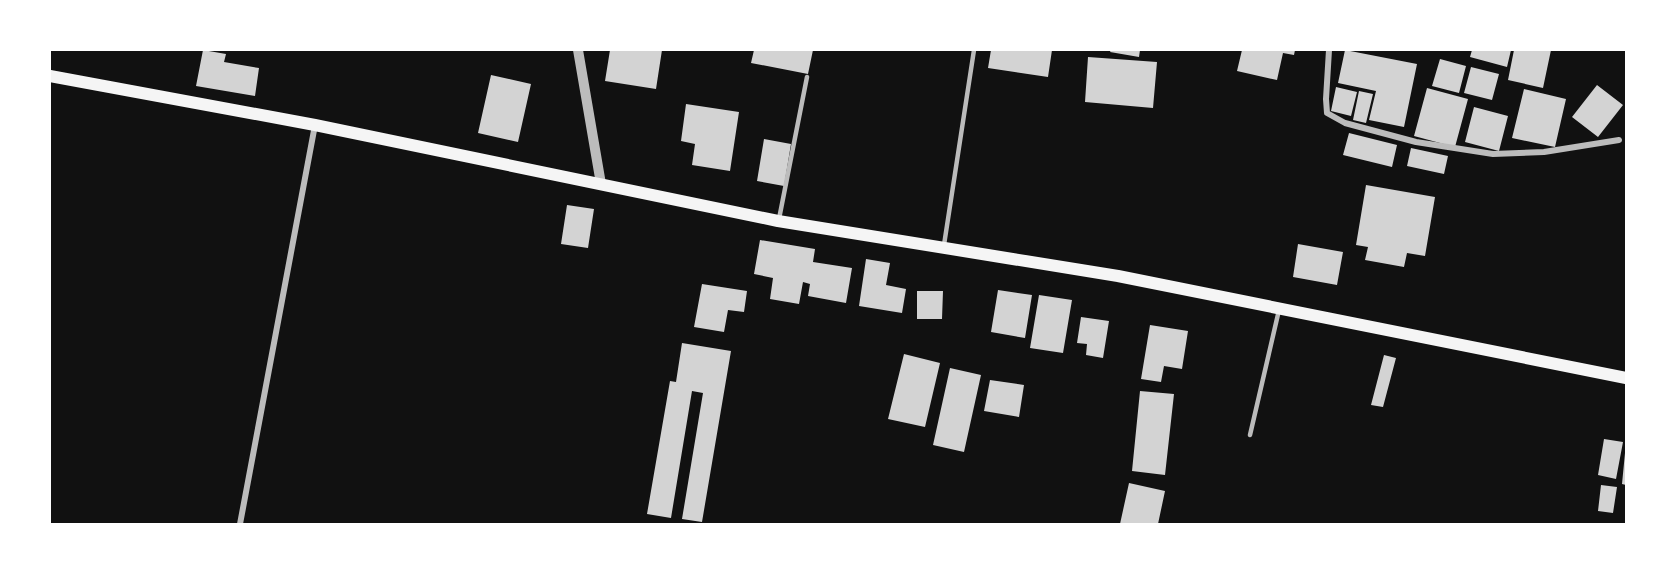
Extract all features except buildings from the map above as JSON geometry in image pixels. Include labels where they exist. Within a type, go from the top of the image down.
[{"type":"main road","points":[[50,76],[315,125],[601,184],[686,204],[1118,276],[1626,378]]},
{"type":"street","points":[[578,50],[601,184]]},
{"type":"street","points":[[1329,50],[1327,113],[1345,123],[1437,147],[1492,154],[1544,152],[1619,140]]},
{"type":"street","points":[[240,525],[315,125]]},
{"type":"lane","points":[[944,248],[974,50]]},
{"type":"lane","points":[[778,221],[807,77]]},
{"type":"lane","points":[[1250,435],[1279,307]]}]
